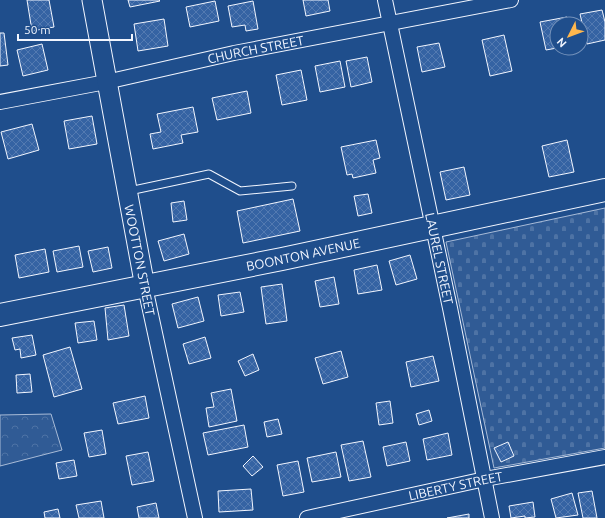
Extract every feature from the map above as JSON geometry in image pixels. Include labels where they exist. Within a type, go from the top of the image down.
[{"type":"main road","name":"BOONTON AVENUE","points":[[0,315],[145,287],[605,190]]},
{"type":"street","name":"WOOTTON STREET","points":[[92,0],[126,191],[145,287],[195,518]]},
{"type":"street","name":"LAUREL STREET","points":[[385,0],[433,226],[492,518]]},
{"type":"street","name":"CHURCH STREET","points":[[0,102],[106,82],[234,53],[511,0]]},
{"type":"street","name":"LIBERTY STREET","points":[[307,518],[485,480],[605,457]]},
{"type":"lane","points":[[126,191],[209,174],[240,191],[292,186]]},
{"type":"green space","points":[[605,208],[605,448],[494,468],[446,242]]},
{"type":"green space","points":[[51,414],[62,450],[0,466],[0,415]]},
{"type":"building","points":[[27,0],[49,0],[54,27],[32,31]]},
{"type":"building","points":[[128,0],[159,0],[160,1],[130,7]]},
{"type":"building","points":[[303,0],[328,0],[330,11],[306,16]]},
{"type":"building","points":[[215,1],[219,21],[190,27],[186,7]]},
{"type":"building","points":[[253,1],[258,29],[246,31],[245,25],[232,27],[228,6]]},
{"type":"building","points":[[602,10],[605,22],[605,40],[589,44],[589,16],[580,16],[580,14]]},
{"type":"building","points":[[164,19],[168,46],[138,51],[134,24]]},
{"type":"building","points":[[549,20],[549,49],[546,50],[540,22]]},
{"type":"building","points":[[0,33],[4,33],[8,65],[0,66]]},
{"type":"building","points":[[504,35],[512,71],[490,76],[482,40]]},
{"type":"building","points":[[439,43],[445,67],[422,72],[417,47]]},
{"type":"building","points":[[42,44],[48,70],[23,76],[17,50]]},
{"type":"building","points":[[367,57],[372,82],[351,87],[346,61]]},
{"type":"building","points":[[340,61],[345,87],[320,92],[315,66]]},
{"type":"building","points":[[301,70],[307,100],[282,105],[276,75]]},
{"type":"building","points":[[247,91],[251,113],[217,120],[212,98]]},
{"type":"building","points":[[193,107],[198,132],[181,135],[183,143],[153,149],[150,134],[161,132],[157,114]]},
{"type":"building","points":[[92,116],[97,144],[69,149],[64,121]]},
{"type":"building","points":[[32,124],[39,150],[8,159],[1,132]]},
{"type":"building","points":[[376,140],[380,158],[373,160],[376,173],[353,178],[352,174],[347,175],[341,147]]},
{"type":"building","points":[[567,140],[574,172],[549,177],[542,146]]},
{"type":"building","points":[[464,167],[470,195],[446,200],[440,172]]},
{"type":"building","points":[[368,194],[372,213],[358,216],[354,196]]},
{"type":"building","points":[[293,199],[300,231],[243,243],[237,211]]},
{"type":"building","points":[[184,201],[187,220],[173,222],[171,203]]},
{"type":"building","points":[[184,234],[189,254],[164,261],[158,241]]},
{"type":"building","points":[[79,246],[83,267],[57,272],[53,251]]},
{"type":"building","points":[[108,247],[112,268],[93,272],[88,251]]},
{"type":"building","points":[[45,249],[49,272],[19,278],[15,255]]},
{"type":"building","points":[[410,255],[417,279],[396,285],[389,261]]},
{"type":"building","points":[[377,265],[382,290],[358,294],[354,270]]},
{"type":"building","points":[[334,277],[339,304],[320,307],[315,281]]},
{"type":"building","points":[[282,284],[287,321],[266,324],[261,287]]},
{"type":"building","points":[[240,292],[244,312],[221,316],[218,295]]},
{"type":"building","points":[[198,297],[204,321],[178,328],[172,304]]},
{"type":"building","points":[[124,305],[129,336],[108,340],[105,308]]},
{"type":"building","points":[[94,321],[97,340],[78,343],[75,323]]},
{"type":"building","points":[[32,335],[36,355],[21,358],[20,349],[15,350],[12,338]]},
{"type":"building","points":[[205,337],[211,358],[189,364],[183,344]]},
{"type":"building","points":[[70,347],[82,389],[54,397],[43,355]]},
{"type":"building","points":[[341,351],[348,377],[323,384],[315,358]]},
{"type":"building","points":[[253,354],[259,370],[245,376],[238,361]]},
{"type":"building","points":[[433,356],[439,381],[411,387],[406,362]]},
{"type":"building","points":[[30,374],[32,392],[17,393],[16,375]]},
{"type":"building","points":[[231,389],[237,421],[209,427],[206,408],[214,407],[211,393]]},
{"type":"building","points":[[145,396],[149,418],[118,424],[113,403]]},
{"type":"building","points":[[390,401],[393,423],[379,425],[376,403]]},
{"type":"building","points":[[429,410],[432,421],[419,425],[416,414]]},
{"type":"building","points":[[278,419],[282,434],[267,437],[264,422]]},
{"type":"building","points":[[244,425],[248,447],[208,455],[203,433]]},
{"type":"building","points":[[102,430],[106,454],[89,457],[84,433]]},
{"type":"building","points":[[448,433],[452,455],[427,460],[423,439]]},
{"type":"building","points":[[363,441],[371,477],[349,481],[341,445]]},
{"type":"building","points":[[406,442],[410,461],[387,466],[383,447]]},
{"type":"building","points":[[508,442],[514,456],[501,462],[494,448]]},
{"type":"building","points":[[148,452],[154,481],[132,485],[126,456]]},
{"type":"building","points":[[336,452],[341,477],[312,482],[307,458]]},
{"type":"building","points":[[253,456],[263,467],[252,476],[243,466]]},
{"type":"building","points":[[74,460],[77,476],[59,479],[56,463]]},
{"type":"building","points":[[298,461],[304,492],[283,496],[277,465]]},
{"type":"building","points":[[251,489],[253,510],[219,512],[218,491]]},
{"type":"building","points":[[592,491],[597,518],[583,518],[578,493]]},
{"type":"building","points":[[572,493],[578,515],[556,518],[551,499]]},
{"type":"building","points":[[101,501],[104,518],[79,518],[76,505]]},
{"type":"building","points":[[533,502],[535,517],[525,518],[525,516],[511,518],[509,506]]},
{"type":"building","points":[[156,503],[159,518],[139,518],[137,507]]},
{"type":"building","points":[[58,509],[60,518],[45,518],[44,512]]},
{"type":"building","points":[[469,514],[469,518],[447,518]]}]
